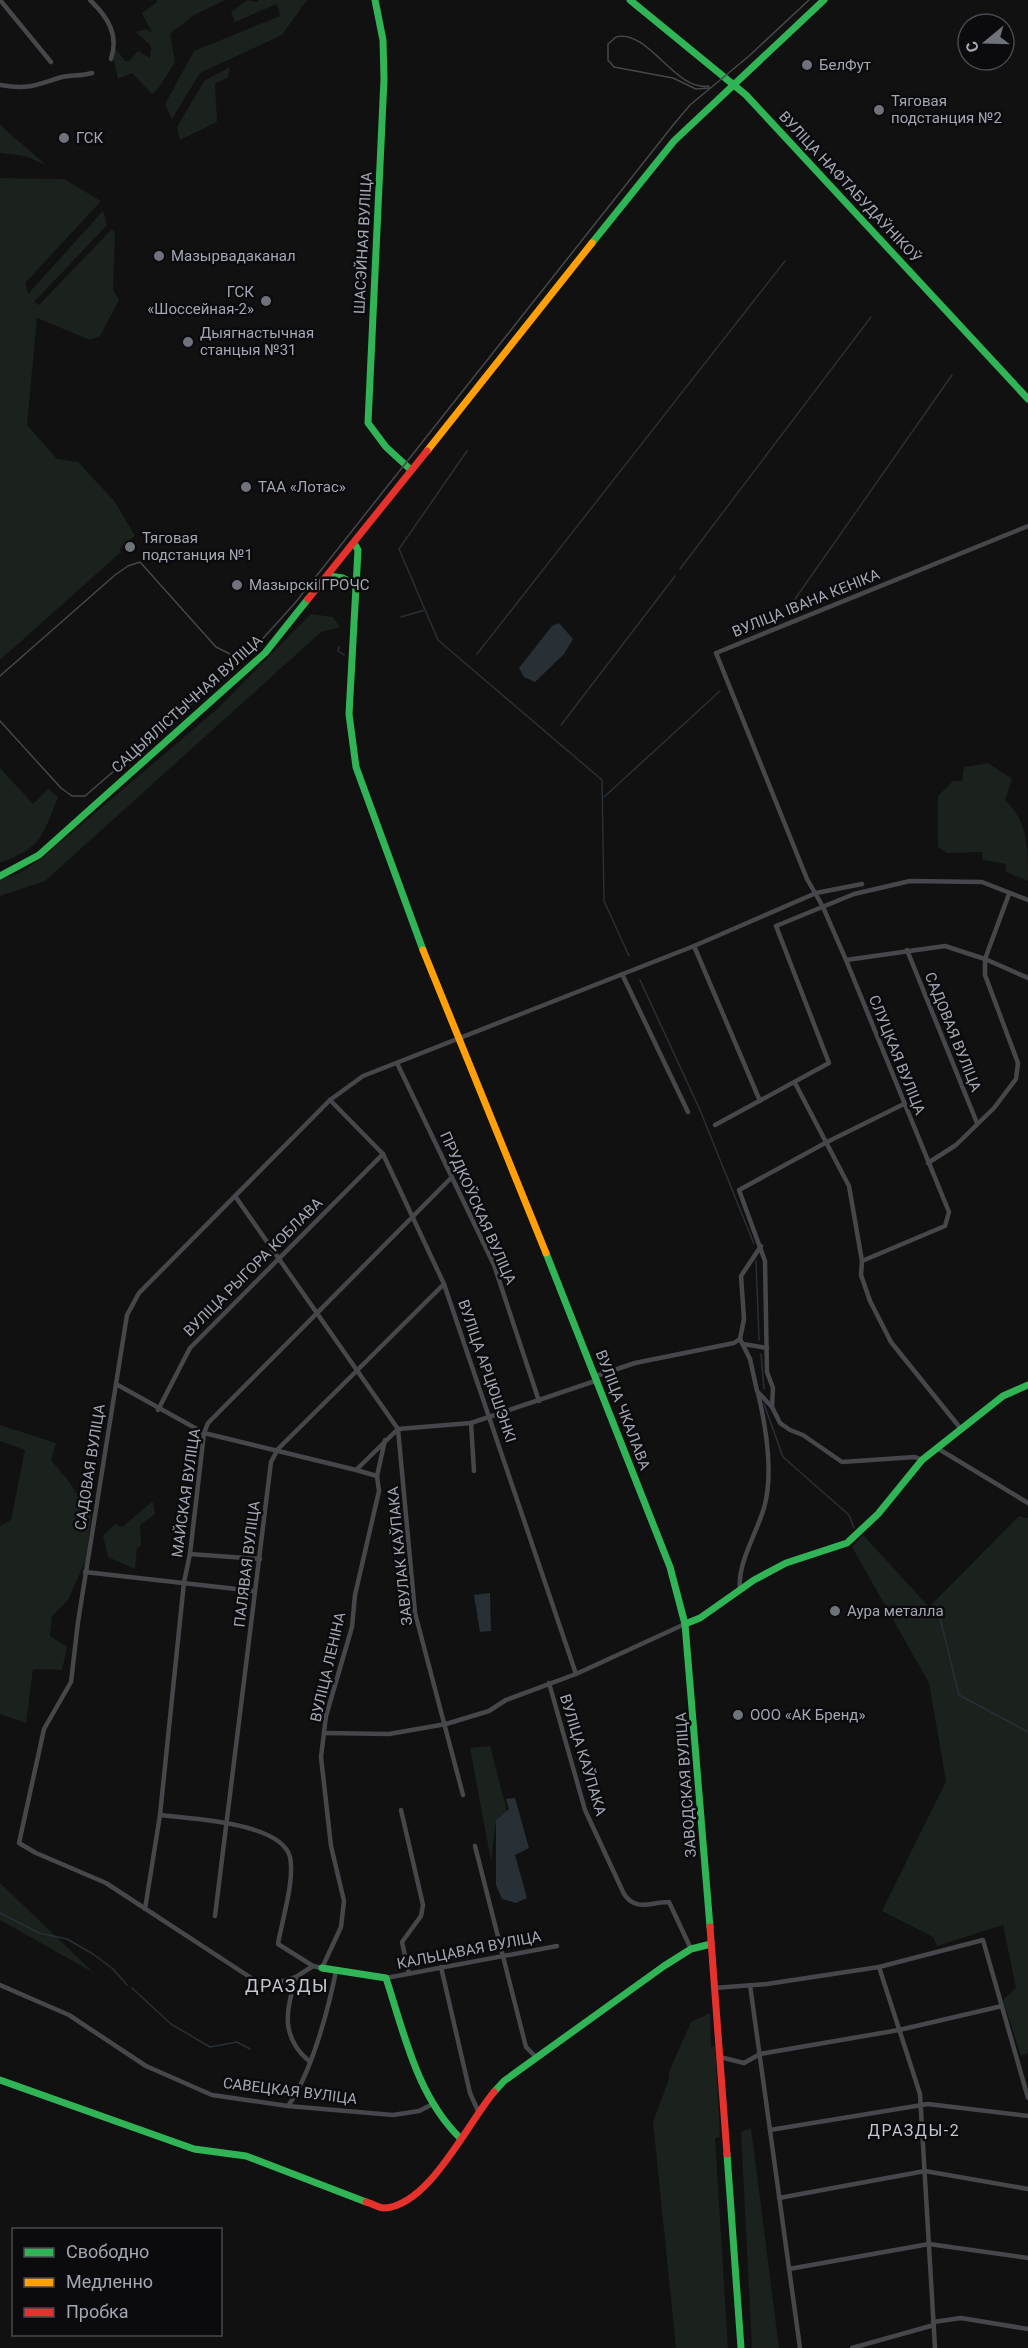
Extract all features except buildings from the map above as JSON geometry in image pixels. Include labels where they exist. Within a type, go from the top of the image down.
[{"type":"main road","name":"ШАСЭЙНАЯ ВУЛІЦА","points":[[375,0],[383,40],[384,79],[368,423],[386,447],[411,470]]},
{"type":"main road","name":"ВУЛІЦА НАФТАБУДАЎНІКОЎ","points":[[630,0],[734,86],[804,156],[1028,399]]},
{"type":"main road","points":[[734,86],[824,0]]},
{"type":"main road","name":"САЦЫЯЛІСТЫЧНАЯ ВУЛІЦА","points":[[0,876],[39,855],[252,666],[329,576],[674,141],[734,86]]},
{"type":"main road","name":"ВУЛІЦА ЧКАЛАВА","points":[[354,543],[358,550],[350,714],[356,767],[414,929],[461,1038],[670,1567],[684,1624]]},
{"type":"main road","points":[[329,576],[343,578],[356,585]]},
{"type":"main road","points":[[684,1624],[700,1618],[786,1563],[847,1543],[864,1528],[922,1460],[1003,1396],[1028,1385]]},
{"type":"main road","name":"ЗАВОДСКАЯ ВУЛІЦА","points":[[684,1624],[696,1731],[741,2348]]},
{"type":"main road","points":[[0,2080],[194,2149],[246,2156],[383,2208],[408,2200],[431,2181],[478,2110],[504,2080],[664,1966],[691,1949],[711,1944]]},
{"type":"main road","points":[[322,1968],[386,1978],[419,2075],[433,2104],[451,2131],[460,2138]]},
{"type":"street","points":[[0,0],[51,62]]},
{"type":"street","points":[[90,0],[105,14],[116,43],[111,59]]},
{"type":"street","points":[[0,85],[20,88],[42,86],[63,77],[92,73]]},
{"type":"street","name":"ВУЛІЦА ІВАНА КЕНІКА","points":[[766,775],[716,653],[1028,526]]},
{"type":"street","name":"СЛУЦКАЯ ВУЛІЦА","points":[[766,775],[807,879],[823,907],[846,960],[902,1105],[949,1212],[945,1226],[862,1261]]},
{"type":"street","points":[[715,1125],[830,1063],[776,926],[854,894],[910,881],[982,882],[1028,900]]},
{"type":"street","name":"САДОВАЯ ВУЛІЦА","points":[[145,1909],[106,1883],[36,1853],[19,1843],[44,1729],[71,1682],[85,1572],[127,1315],[139,1293],[330,1100],[363,1076],[694,946],[816,893],[862,884]]},
{"type":"street","points":[[928,1163],[956,1145],[994,1108],[1016,1079],[1018,1063],[985,975],[985,958],[1010,894]]},
{"type":"street","points":[[694,946],[760,1101]]},
{"type":"street","points":[[846,960],[945,946],[985,958],[1028,978]]},
{"type":"street","name":"САДОВАЯ ВУЛІЦА","points":[[907,950],[977,1123]]},
{"type":"street","points":[[622,974],[688,1112]]},
{"type":"street","name":"ПРУДКОЎСКАЯ ВУЛІЦА","points":[[397,1063],[494,1265],[539,1401]]},
{"type":"street","points":[[795,1083],[849,1186],[862,1261],[861,1275],[891,1342],[961,1429]]},
{"type":"street","name":"ВУЛІЦА АРЦЮШЭНКІ","points":[[330,1100],[382,1154],[444,1284],[576,1674]]},
{"type":"street","points":[[772,1407],[773,1388],[767,1372],[765,1261],[762,1246],[740,1190],[827,1142],[902,1105]]},
{"type":"street","name":"ВУЛІЦА РЫГОРА КОБЛАВА","points":[[158,1410],[190,1348],[382,1154]]},
{"type":"street","name":"МАЙСКАЯ ВУЛІЦА","points":[[145,1909],[160,1815],[184,1582],[190,1554],[204,1433],[208,1423],[317,1316],[452,1177]]},
{"type":"street","points":[[235,1196],[398,1430]]},
{"type":"street","points":[[740,1591],[738,1575],[765,1505],[768,1472],[763,1416],[742,1341],[744,1319],[741,1276],[762,1246]]},
{"type":"street","name":"ПАЛЯВАЯ ВУЛІЦА","points":[[215,1916],[271,1462],[278,1449],[444,1284]]},
{"type":"street","points":[[356,1470],[398,1430],[471,1423],[539,1401],[634,1363],[742,1341],[766,1348]]},
{"type":"street","points":[[116,1384],[158,1410],[204,1433],[278,1449],[377,1476]]},
{"type":"street","points":[[757,1391],[772,1407],[780,1423],[842,1462],[915,1457],[922,1460]]},
{"type":"street","points":[[471,1423],[474,1471]]},
{"type":"street","name":"ЗАВУЛАК КАЎПАКА","points":[[398,1430],[415,1613],[463,1795]]},
{"type":"street","name":"ВУЛІЦА ЛЕНІНА","points":[[322,1968],[341,1927],[344,1901],[328,1824],[321,1757],[326,1733],[326,1716],[352,1627],[355,1595],[379,1491],[377,1476],[385,1440]]},
{"type":"street","points":[[937,1448],[1028,1503]]},
{"type":"street","points":[[190,1554],[260,1559]]},
{"type":"street","points":[[85,1572],[254,1591]]},
{"type":"street","name":"ВУЛІЦА КАЎПАКА","points":[[326,1733],[389,1734],[446,1724],[489,1711],[506,1700],[576,1674],[684,1624]]},
{"type":"street","name":"ВУЛІЦА КАЎПАКА","points":[[549,1683],[585,1810],[624,1894],[629,1901],[641,1907],[669,1902],[691,1949]]},
{"type":"street","points":[[401,1810],[423,1905],[421,1916],[402,1942],[409,1974]]},
{"type":"street","points":[[160,1815],[227,1823],[278,1839],[289,1855],[291,1871],[278,1944],[313,1966],[322,1968]]},
{"type":"street","points":[[475,1846],[500,1956],[526,2047],[537,2057]]},
{"type":"street","points":[[145,1909],[265,1987],[296,1977],[313,1966]]},
{"type":"street","points":[[714,1988],[879,1967],[983,1940],[1028,2098]]},
{"type":"street","name":"КАЛЬЦАВАЯ ВУЛІЦА","points":[[386,1978],[557,1946]]},
{"type":"street","points":[[441,1967],[470,2093],[478,2110]]},
{"type":"street","points":[[879,1967],[921,2104],[935,2348]]},
{"type":"street","points":[[288,2106],[299,2090],[330,2002],[336,1971]]},
{"type":"street","points":[[296,1977],[289,2000],[288,2033],[298,2052],[309,2061]]},
{"type":"street","name":"САВЕЦКАЯ ВУЛІЦА","points":[[0,1984],[69,2014],[146,2066],[212,2095],[288,2106],[393,2115],[419,2111],[433,2104]]},
{"type":"street","points":[[750,1985],[800,2348]]},
{"type":"street","points":[[720,2057],[744,2063],[760,2055],[899,2030],[1002,2006]]},
{"type":"street","points":[[770,2130],[921,2104],[1028,2116]]},
{"type":"street","points":[[779,2198],[926,2172],[1028,2189]]},
{"type":"street","points":[[789,2269],[929,2244],[1028,2258]]},
{"type":"street","points":[[852,2348],[961,2318],[1028,2329]]},
{"type":"shaded area","points":[[156,0],[225,0],[194,15],[170,34],[175,62],[160,86],[152,94],[132,73],[118,79],[113,56],[117,50],[125,61],[129,61],[138,51],[150,58],[151,46],[136,32],[146,29],[152,33],[142,13],[157,2]]},
{"type":"shaded area","points":[[247,0],[257,2],[259,0],[307,0],[282,35],[200,73],[172,119],[165,104],[194,51],[280,16],[277,4],[235,22],[231,12]]},
{"type":"shaded area","points":[[230,67],[228,77],[215,84],[217,122],[180,140],[177,127],[205,80]]},
{"type":"shaded area","points":[[0,125],[46,165],[25,156],[0,153]]},
{"type":"shaded area","points":[[0,178],[64,179],[101,201],[25,283],[28,294],[103,211],[107,225],[34,302],[39,305],[112,229],[115,233],[113,290],[119,300],[100,336],[90,340],[37,318],[27,425],[57,459],[78,462],[115,502],[135,536],[119,549],[121,552],[0,660]]},
{"type":"shaded area","points":[[311,614],[333,617],[340,627],[321,632],[45,881],[0,896],[0,880],[21,872],[42,858],[215,711]]},
{"type":"shaded area","points":[[559,623],[573,639],[564,654],[535,682],[524,677],[519,668],[552,626]]},
{"type":"shaded area","points":[[988,763],[1012,779],[1005,800],[1018,817],[1025,836],[1028,881],[1006,872],[1006,864],[983,860],[982,852],[947,853],[938,847],[938,796],[953,781],[962,781],[964,767]]},
{"type":"shaded area","points":[[0,768],[33,804],[48,789],[58,797],[44,831],[33,846],[0,863]]},
{"type":"shaded area","points":[[0,1425],[56,1443],[51,1460],[68,1480],[91,1517],[86,1559],[68,1600],[52,1616],[50,1636],[67,1647],[62,1670],[33,1669],[26,1723],[0,1714],[0,1526],[11,1520],[25,1450],[0,1441]]},
{"type":"shaded area","points":[[153,1501],[155,1514],[140,1525],[141,1545],[137,1548],[135,1569],[108,1557],[103,1536],[115,1524],[122,1527]]},
{"type":"shaded area","points":[[1019,1516],[1028,1518],[1028,2053],[1021,2056],[1003,2000],[1016,1988],[1003,1925],[937,1946],[933,1937],[882,1911],[946,1781],[929,1683],[852,1547],[863,1535],[929,1607]]},
{"type":"shaded area","points":[[490,1593],[491,1631],[480,1632],[474,1595]]},
{"type":"shaded area","points":[[490,1746],[507,1811],[496,1820],[491,1861],[470,1748]]},
{"type":"shaded area","points":[[515,1798],[529,1848],[515,1855],[527,1898],[516,1903],[502,1899],[496,1885],[496,1820],[509,1809],[506,1799]]},
{"type":"shaded area","points":[[0,1883],[94,1973],[0,1920]]},
{"type":"shaded area","points":[[710,2013],[711,2047],[715,2046],[720,2137],[715,2138],[728,2348],[676,2348],[653,2122],[669,2079],[669,2072],[691,2022]]},
{"type":"shaded area","points":[[751,2128],[779,2348],[752,2348],[741,2132]]},
{"type":"waterway","points":[[477,654],[785,261]]},
{"type":"waterway","points":[[680,569],[871,317]]},
{"type":"waterway","points":[[788,609],[952,375]]},
{"type":"waterway","points":[[467,451],[399,549],[438,640],[602,780],[604,901],[629,956]]},
{"type":"waterway","points":[[561,725],[675,576]]},
{"type":"waterway","points":[[401,617],[425,610]]},
{"type":"waterway","points":[[339,647],[338,651],[344,655]]},
{"type":"waterway","points":[[604,797],[720,691]]},
{"type":"waterway","points":[[640,980],[700,1110],[754,1244]]},
{"type":"waterway","points":[[756,1261],[759,1340]]},
{"type":"waterway","points":[[761,1354],[764,1389]]},
{"type":"waterway","points":[[764,1404],[783,1457],[849,1515],[854,1528]]},
{"type":"waterway","points":[[937,1606],[959,1695],[1028,1732]]},
{"type":"waterway","points":[[0,1913],[39,1933],[67,1939],[113,1969],[127,1985]]},
{"type":"waterway","points":[[132,1988],[171,2024],[210,2047],[237,2042],[250,2049]]},
{"type":"tram line","points":[[0,721],[61,788],[72,796],[85,796],[248,655],[295,603],[690,105],[749,56],[809,0]]},
{"type":"tram line","points":[[709,86],[697,85],[685,80],[640,42],[628,37],[616,37],[608,44],[608,60],[614,67],[673,78],[696,89],[710,88]]},
{"type":"tram line","points":[[0,676],[115,575],[128,566],[140,562],[216,647],[234,656],[249,650]]},
{"type":"traffic: fast","points":[[375,0],[383,40],[384,79],[368,423],[386,447],[411,470]]},
{"type":"traffic: fast","points":[[630,0],[746,95],[1028,399]]},
{"type":"traffic: fast","points":[[592,243],[674,141],[824,0]]},
{"type":"traffic: fast","points":[[354,543],[358,550],[349,714],[356,767],[423,950]]},
{"type":"traffic: fast","points":[[329,576],[343,578],[356,585]]},
{"type":"traffic: fast","points":[[0,876],[39,855],[265,653],[308,599]]},
{"type":"traffic: fast","points":[[546,1253],[670,1567],[685,1624],[710,1927]]},
{"type":"traffic: fast","points":[[685,1624],[700,1618],[754,1580],[786,1563],[847,1543],[878,1514],[922,1460],[1003,1396],[1028,1385]]},
{"type":"traffic: fast","points":[[494,2092],[504,2081],[664,1966],[691,1949],[711,1944]]},
{"type":"traffic: fast","points":[[322,1968],[386,1978],[406,2042],[422,2083],[445,2121],[460,2138]]},
{"type":"traffic: fast","points":[[0,2080],[194,2149],[246,2156],[366,2202]]},
{"type":"traffic: fast","points":[[727,2154],[741,2348]]},
{"type":"traffic: slow","points":[[427,451],[592,243]]},
{"type":"traffic: slow","points":[[423,950],[546,1253]]},
{"type":"traffic: jam","points":[[308,599],[427,451]]},
{"type":"traffic: jam","points":[[710,1927],[727,2154]]},
{"type":"traffic: jam","points":[[366,2202],[384,2208],[401,2204],[416,2194],[446,2161],[494,2092]]},
{"type":"place","name":"БелФут","points":[[807,65]]},
{"type":"place","name":"Тяговая подстанция №2","points":[[879,110]]},
{"type":"place","name":"ГСК","points":[[64,138]]},
{"type":"place","name":"Мазырвадаканал","points":[[159,256]]},
{"type":"place","name":"ГСК «Шоссейная-2»","points":[[266,301]]},
{"type":"place","name":"Дыягнастычная станцыя №31","points":[[188,342]]},
{"type":"place","name":"ТАА «Лотас»","points":[[246,487]]},
{"type":"place","name":"Тяговая подстанция №1","points":[[130,547]]},
{"type":"place","name":"Мазырскі ГРОЧС","points":[[237,585]]},
{"type":"place","name":"Аура металла","points":[[835,1611]]},
{"type":"place","name":"ООО «АК Бренд»","points":[[738,1715]]},
{"type":"district","name":"ДРАЗДЫ","points":[[287,1986]]},
{"type":"district","name":"ДРАЗДЫ-2","points":[[914,2130]]}]
